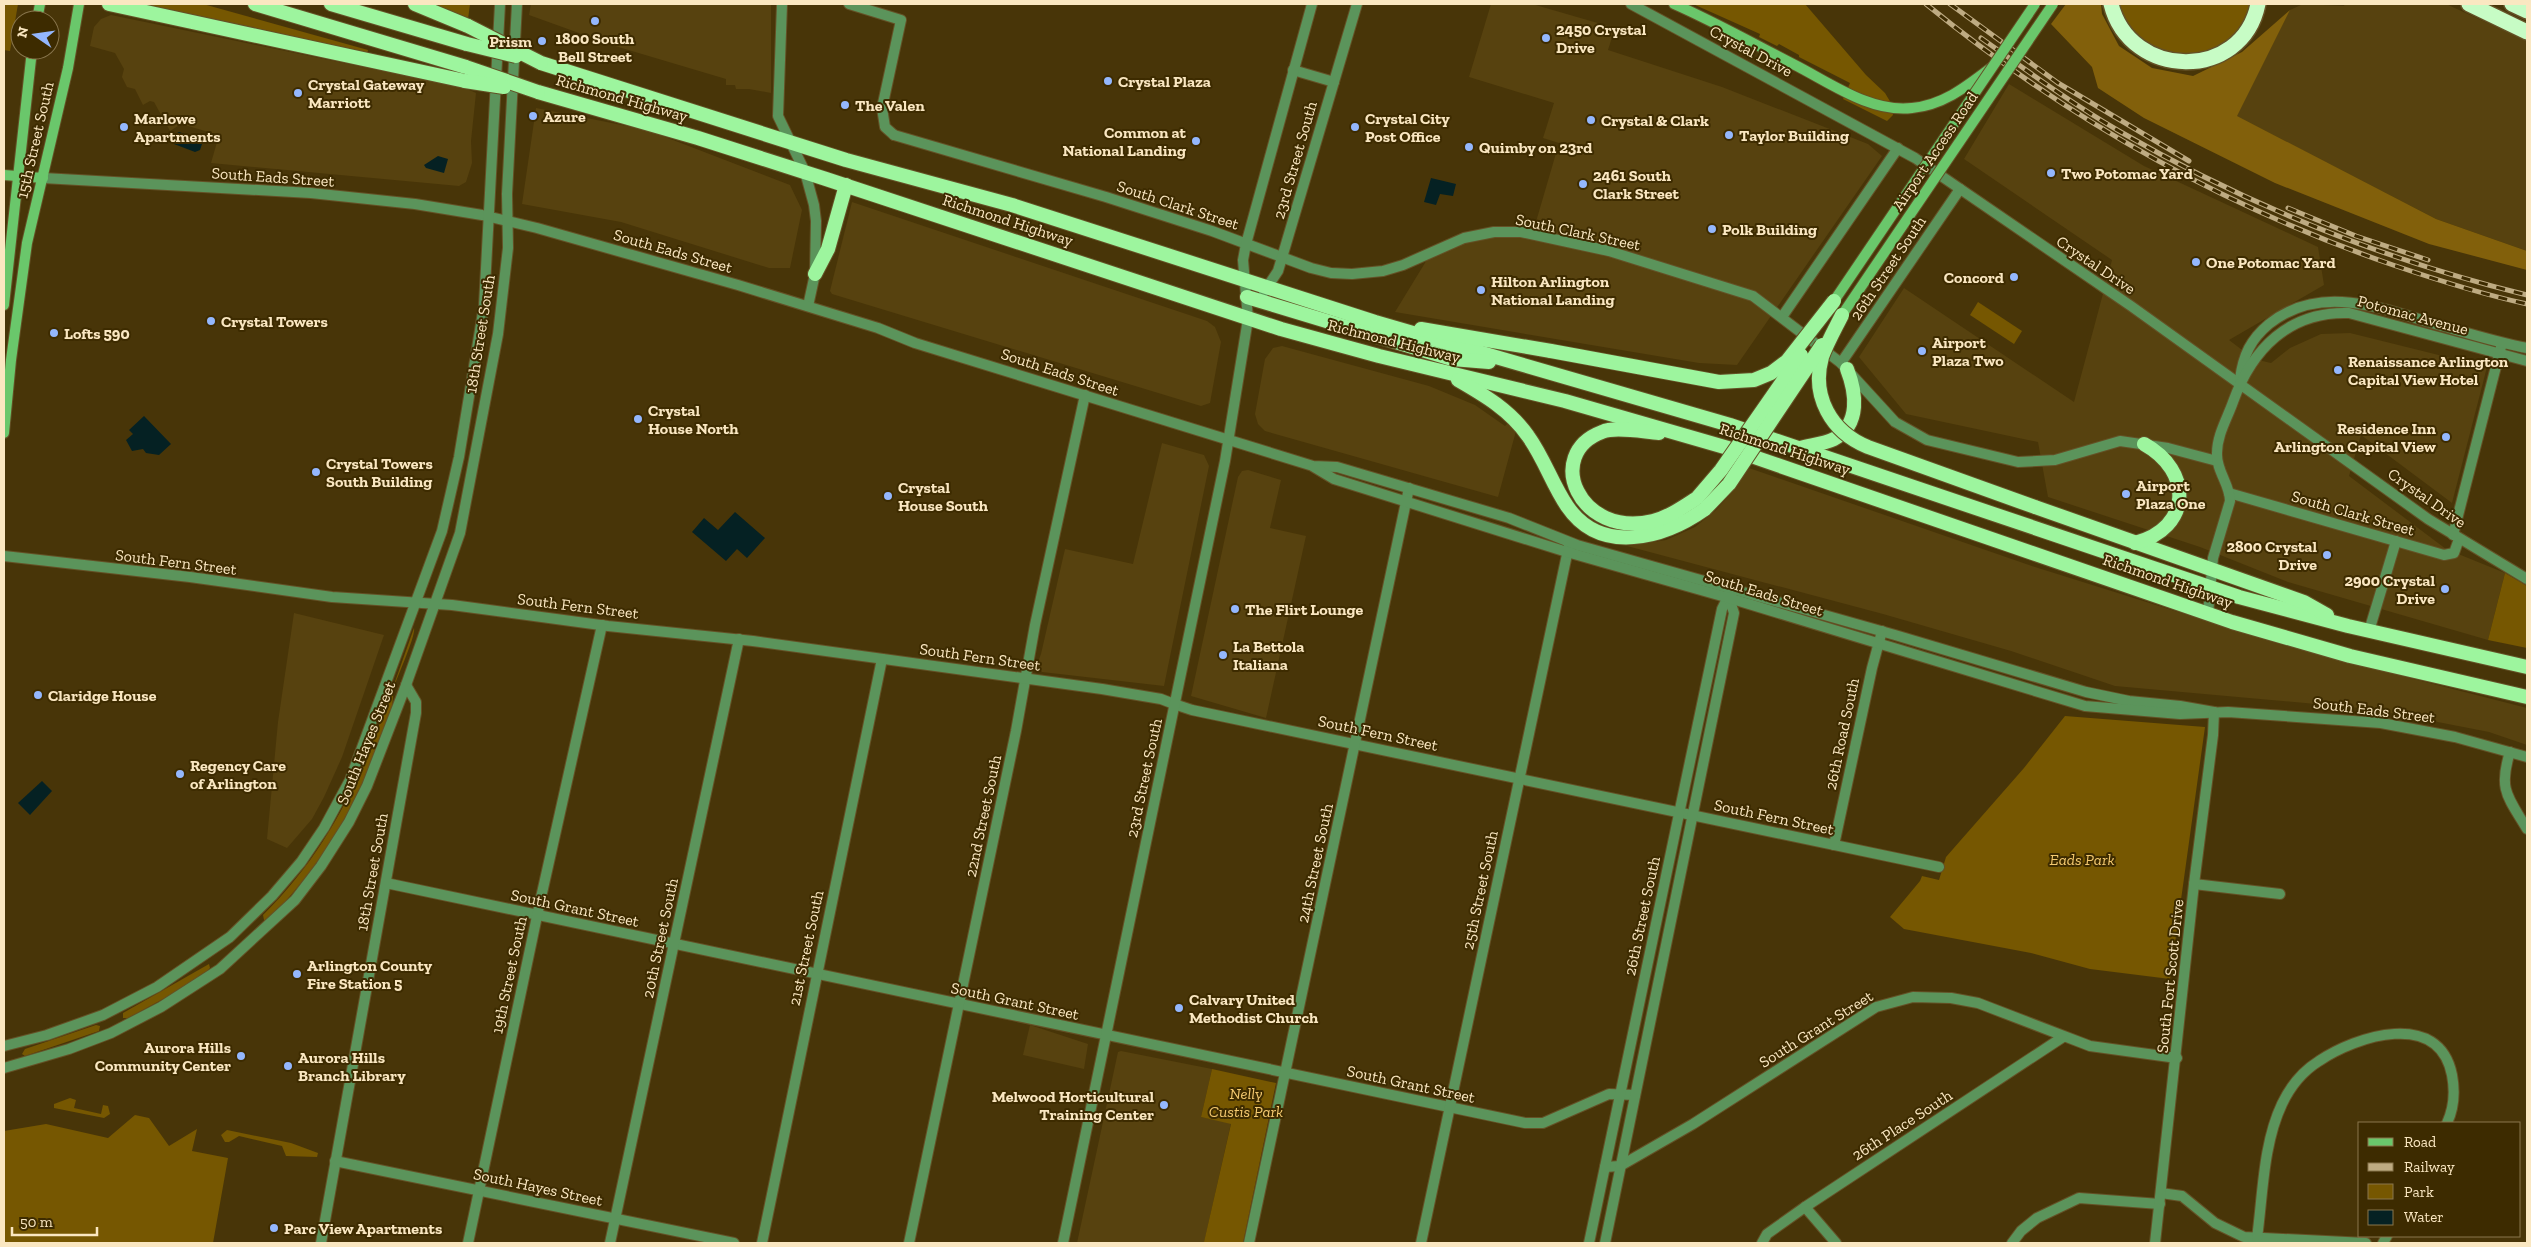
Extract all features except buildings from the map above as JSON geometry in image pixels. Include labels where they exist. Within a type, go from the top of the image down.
[{"type":"highway","points":[[109,4],[466,74]]},
{"type":"highway","points":[[255,4],[466,74]]},
{"type":"highway","name":"Richmond Highway","points":[[331,4],[467,44],[541,63],[846,160],[1012,206],[1266,289],[1375,322],[1655,402],[1799,448],[2210,588],[2348,626],[2527,667]]},
{"type":"highway","points":[[415,4],[468,26],[541,63]]},
{"type":"highway","points":[[2111,4],[2117,22],[2133,42],[2154,56],[2188,62],[2213,57],[2231,46],[2248,30],[2258,4]]},
{"type":"highway","points":[[2469,4],[2527,32]]},
{"type":"highway","points":[[2512,4],[2527,11]]},
{"type":"highway","name":"Richmond Highway","points":[[466,74],[538,92],[698,138],[846,185],[1248,319],[1352,350],[1566,401],[1684,434],[1806,473],[2208,614],[2350,656],[2527,697]]},
{"type":"highway","points":[[815,274],[828,249],[846,185]]},
{"type":"highway","points":[[1253,299],[1452,359],[1510,362]]},
{"type":"highway","points":[[1375,322],[1454,333],[1719,382],[1747,381],[1764,376],[1780,367],[1834,301]]},
{"type":"highway","points":[[1446,373],[1487,396],[1519,424],[1536,448],[1568,507],[1581,521],[1596,531],[1622,537],[1651,536],[1682,524],[1701,503],[1721,470],[1809,344],[1834,301]]},
{"type":"highway","points":[[1684,434],[1614,430],[1601,432],[1591,437],[1579,449],[1574,466],[1575,484],[1582,502],[1603,518],[1622,523],[1654,521],[1701,503],[1729,484],[1842,315]]},
{"type":"highway","points":[[1842,315],[1823,356],[1819,383],[1826,410],[1840,430],[1852,440],[2304,602],[2348,626]]},
{"type":"highway","points":[[1799,448],[1831,440],[1839,436],[1847,426],[1856,400],[1854,387],[1844,366]]},
{"type":"highway","points":[[2135,543],[2151,538],[2162,531],[2175,514],[2179,500],[2177,479],[2169,464],[2159,453],[2144,444]]},
{"type":"main road","name":"15th Street South","points":[[4,433],[6,397],[21,280],[34,206],[43,178],[80,4]]},
{"type":"main road","points":[[1674,4],[1877,105],[1912,108],[1948,98],[1992,66]]},
{"type":"main road","name":"Airport Access Road","points":[[1834,301],[2035,4]]},
{"type":"main road","name":"Airport Access Road","points":[[1842,315],[2053,4]]},
{"type":"main road","name":"15th Street South","points":[[4,305],[16,176],[31,60]]},
{"type":"main road","name":"South Eads Street","points":[[4,175],[43,178]]},
{"type":"street","name":"18th Street South","points":[[417,602],[442,531],[459,457],[484,306],[500,4]]},
{"type":"street","name":"18th Street South","points":[[435,603],[460,533],[498,334],[508,248],[507,220],[517,4]]},
{"type":"street","points":[[782,4],[778,116],[805,172],[814,208],[817,242],[815,274],[808,306]]},
{"type":"street","name":"South Clark Street","points":[[849,4],[901,20],[882,108],[885,127],[894,135],[1106,197],[1321,271],[1342,274],[1369,273],[1403,265],[1474,235],[1499,232],[1521,232],[1623,255],[1745,292],[1782,317],[1844,366],[1884,412],[1912,433],[1927,440],[2001,460],[2027,463],[2045,462],[2112,442],[2129,441],[2217,461]]},
{"type":"street","name":"23rd Street South","points":[[1253,299],[1245,282],[1243,260],[1246,244],[1312,4]]},
{"type":"street","name":"23rd Street South","points":[[1063,1243],[1229,440],[1248,319],[1253,299],[1266,289],[1278,271],[1356,4]]},
{"type":"street","name":"Crystal Drive","points":[[1631,4],[1898,148],[2131,306],[2456,537],[2527,579]]},
{"type":"street","points":[[1293,70],[1334,82]]},
{"type":"street","points":[[1782,317],[1898,148]]},
{"type":"street","name":"South Eads Street","points":[[43,178],[311,194],[415,204],[507,220],[808,306],[915,343],[1313,466],[1334,479],[1406,501],[1730,593],[1882,631],[2097,695],[2214,712],[2381,723],[2455,736],[2527,757]]},
{"type":"street","name":"26th Street South","points":[[1844,366],[1960,189]]},
{"type":"street","name":"Potomac Avenue","points":[[2240,385],[2245,352],[2261,332],[2292,310],[2328,301],[2368,304],[2502,343],[2527,348]]},
{"type":"street","name":"Potomac Avenue","points":[[2240,385],[2254,359],[2270,341],[2301,322],[2323,314],[2349,313],[2374,318],[2527,361]]},
{"type":"street","points":[[2456,537],[2502,343]]},
{"type":"street","points":[[2208,614],[2213,558],[2228,509],[2229,493],[2217,461],[2219,440],[2240,385]]},
{"type":"street","name":"22nd Street South","points":[[909,1243],[1085,395]]},
{"type":"street","name":"South Eads Street","points":[[1313,466],[1337,467],[1509,518],[1568,547]]},
{"type":"street","name":"24th Street South","points":[[1249,1243],[1409,488]]},
{"type":"street","name":"South Clark Street","points":[[2229,493],[2447,556],[2454,553],[2456,537]]},
{"type":"street","points":[[2369,631],[2396,541]]},
{"type":"street","name":"25th Street South","points":[[1421,1243],[1568,547]]},
{"type":"street","name":"South Fern Street","points":[[4,556],[332,597],[435,603],[602,625],[739,639],[1156,698],[1192,710],[1939,867]]},
{"type":"street","name":"South Eads Street","points":[[1730,593],[1878,643],[2095,708],[2180,714],[2214,712]]},
{"type":"street","name":"26th Street South","points":[[1589,1243],[1722,609],[1730,593]]},
{"type":"street","name":"26th Street South","points":[[1605,1243],[1734,613],[1730,593]]},
{"type":"street","name":"South Hayes Street","points":[[4,1046],[88,1022],[157,988],[230,936],[287,880],[324,828],[350,780],[417,602]]},
{"type":"street","name":"South Hayes Street","points":[[4,1068],[69,1049],[138,1020],[220,969],[295,900],[321,866],[349,822],[367,786],[435,603]]},
{"type":"street","name":"19th Street South","points":[[468,1243],[537,916],[602,625]]},
{"type":"street","name":"26th Road South","points":[[1834,845],[1882,631]]},
{"type":"street","name":"20th Street South","points":[[610,1243],[739,639]]},
{"type":"street","name":"21st Street South","points":[[762,1243],[882,659]]},
{"type":"street","points":[[1994,678],[1998,666]]},
{"type":"street","name":"18th Street South","points":[[321,1243],[416,713],[416,702],[406,685]]},
{"type":"street","name":"South Fort Scott Drive","points":[[2155,1243],[2177,1058],[2194,884],[2213,735],[2214,712]]},
{"type":"street","points":[[2510,752],[2504,775],[2504,786],[2527,829]]},
{"type":"street","name":"South Grant Street","points":[[386,883],[1525,1123],[1543,1123],[1609,1094],[1635,1095]]},
{"type":"street","points":[[2194,884],[2280,894]]},
{"type":"street","name":"South Grant Street","points":[[1605,1167],[1620,1166],[1693,1124],[1876,1006],[1913,997],[1951,998],[1978,1003],[2090,1046],[2177,1058]]},
{"type":"street","points":[[2257,1238],[2270,1143],[2275,1122],[2282,1103],[2302,1074],[2319,1061],[2375,1036],[2404,1033],[2429,1041],[2444,1054],[2451,1067],[2454,1099],[2447,1122]]},
{"type":"street","name":"26th Place South","points":[[1762,1243],[1767,1234],[1805,1207],[2064,1037]]},
{"type":"street","name":"South Hayes Street","points":[[335,1160],[734,1243]]},
{"type":"street","points":[[2160,1193],[2182,1196],[2230,1231],[2244,1236],[2366,1243]]},
{"type":"street","points":[[2012,1243],[2021,1231],[2037,1218],[2079,1198],[2160,1204]]},
{"type":"street","points":[[1805,1207],[1836,1243]]},
{"type":"shaded area","points":[[531,4],[771,4],[771,93],[736,89],[735,85],[726,85],[726,79],[615,46],[529,15]]},
{"type":"shaded area","points":[[1491,4],[1532,4],[1615,28],[1608,50],[1722,87],[1868,144],[1882,156],[1737,365],[1699,363],[1395,312],[1428,258],[1461,244],[1510,231],[1533,232],[1559,143],[1543,138],[1554,103],[1469,77]]},
{"type":"shaded area","points":[[2066,4],[2101,4],[2102,14],[2119,46],[2152,68],[2193,76],[2242,52],[2290,10],[2237,116],[2436,219],[2527,251],[2527,270],[2429,244],[2275,183],[2144,118],[2098,88],[2092,67],[2051,24]]},
{"type":"shaded area","points":[[2303,4],[2344,6],[2345,4],[2446,4],[2527,41],[2527,251],[2436,219],[2236,116],[2290,10]]},
{"type":"shaded area","name":"Crystal Gateway Marriott","points":[[111,15],[465,88],[476,93],[471,141],[472,163],[466,182],[459,186],[211,163],[219,135],[181,124],[170,131],[154,102],[150,101],[143,105],[135,89],[127,87],[122,77],[124,69],[115,53],[90,46],[94,27],[101,19]]},
{"type":"shaded area","points":[[2009,84],[2144,166],[2318,247],[2324,285],[2229,340],[2254,359],[2271,363],[2290,348],[2321,334],[2350,333],[2487,367],[2452,503],[2361,435],[2349,476],[2446,549],[2505,573],[2488,640],[2288,582],[2200,547],[2048,497],[2038,442],[1906,414],[1859,357],[1904,288],[2074,402],[2112,260],[1964,159]]},
{"type":"shaded area","points":[[536,108],[647,130],[790,185],[802,210],[790,268],[769,268],[621,222],[522,204]]},
{"type":"shaded area","points":[[852,202],[1207,321],[1215,327],[1221,342],[1210,403],[1201,406],[832,294],[830,291]]},
{"type":"shaded area","points":[[1282,346],[1429,386],[1475,405],[1505,426],[1508,423],[1516,431],[1498,497],[1265,431],[1258,424],[1255,414],[1265,359],[1273,348]]},
{"type":"shaded area","points":[[1162,443],[1204,455],[1209,466],[1164,686],[1042,672],[1038,667],[1038,662],[1065,549],[1133,564]]},
{"type":"shaded area","points":[[1749,468],[2035,567],[2293,648],[2527,708],[2527,745],[2489,732],[2371,709],[2115,686],[2011,651],[1883,614],[1627,546],[1666,540],[1695,527],[1716,510],[1733,491]]},
{"type":"shaded area","points":[[1248,470],[1281,480],[1270,528],[1306,536],[1266,718],[1191,696],[1238,477],[1242,471]]},
{"type":"shaded area","points":[[294,613],[384,635],[342,757],[324,797],[312,819],[287,848],[267,839],[278,722]]},
{"type":"shaded area","points":[[1030,1025],[1088,1044],[1084,1069],[1023,1055]]},
{"type":"shaded area","points":[[1121,1051],[1212,1069],[1201,1117],[1231,1123],[1204,1243],[1077,1243],[1118,1052]]},
{"type":"green space","points":[[4,4],[18,4],[17,10],[10,10],[10,51],[4,50]]},
{"type":"green space","points":[[133,4],[203,4],[368,50],[367,54]]},
{"type":"green space","points":[[431,4],[470,4],[468,19]]},
{"type":"green space","points":[[1693,4],[1805,4],[1866,75],[1885,93],[1891,103],[1893,115],[1887,121],[1843,99],[1850,83],[1799,57],[1799,55],[1779,44],[1777,46],[1759,37],[1760,34]]},
{"type":"green space","points":[[2118,4],[2252,4],[2251,11],[2232,39],[2200,55],[2165,55],[2136,37],[2119,11]]},
{"type":"green space","points":[[1978,302],[2022,331],[2014,344],[1970,315]]},
{"type":"green space","points":[[2505,573],[2527,586],[2527,648],[2488,640]]},
{"type":"green space","points":[[414,628],[410,646],[394,687],[392,707],[381,740],[356,796],[326,849],[308,874],[267,921],[264,920],[263,915],[293,883],[317,850],[338,816],[372,744]]},
{"type":"green space","name":"Eads Park","points":[[2065,716],[2205,727],[2170,979],[2090,969],[2031,953],[1904,929],[1890,917],[1922,876],[1939,880],[1946,857],[2024,768]]},
{"type":"green space","points":[[209,964],[210,968],[207,971],[176,992],[128,1018],[123,1018],[123,1013]]},
{"type":"green space","points":[[96,1025],[100,1026],[99,1031],[25,1056],[22,1054],[25,1049]]},
{"type":"green space","name":"Nelly Custis Park","points":[[1212,1069],[1276,1083],[1243,1243],[1158,1243],[1204,1242],[1231,1124],[1201,1117]]},
{"type":"green space","points":[[70,1098],[76,1100],[74,1108],[101,1114],[103,1105],[108,1106],[110,1114],[104,1118],[54,1108],[54,1104]]},
{"type":"green space","points":[[135,1115],[149,1118],[169,1146],[197,1129],[192,1151],[228,1158],[213,1243],[4,1243],[4,1131],[46,1124],[108,1138]]},
{"type":"green space","points":[[227,1130],[291,1143],[318,1153],[317,1157],[286,1156],[282,1146],[239,1136],[229,1142],[225,1142],[221,1135]]},
{"type":"water","points":[[179,132],[200,139],[202,144],[200,150],[195,152],[174,144],[172,136]]},
{"type":"water","points":[[438,156],[448,159],[444,173],[426,168],[424,165]]},
{"type":"water","points":[[1431,178],[1456,184],[1453,196],[1440,194],[1436,205],[1424,202]]},
{"type":"water","points":[[144,416],[171,444],[159,455],[146,453],[143,449],[132,451],[126,440],[133,434],[129,430]]},
{"type":"water","points":[[735,512],[765,538],[747,558],[737,549],[726,561],[692,532],[704,518],[718,530]]},
{"type":"water","points":[[42,781],[52,791],[30,815],[18,803]]},
{"type":"railway","points":[[1926,4],[1979,46],[2034,85],[2090,121],[2207,187],[2330,242],[2459,286],[2527,304]]},
{"type":"railway","points":[[1950,4],[2058,83],[2189,161]]},
{"type":"railway","points":[[1981,38],[2101,120],[2167,158],[2217,183],[2317,228],[2369,247],[2421,265],[2527,295]]},
{"type":"railway","points":[[2288,208],[2356,236],[2428,260]]},
{"type":"place","name":"1800 South Bell Street","points":[[595,21]]},
{"type":"place","name":"2450 Crystal Drive","points":[[1546,38]]},
{"type":"place","name":"Prism","points":[[542,41]]},
{"type":"place","name":"Crystal Plaza","points":[[1108,81]]},
{"type":"place","name":"Crystal Gateway Marriott","points":[[298,93]]},
{"type":"place","name":"The Valen","points":[[845,105]]},
{"type":"place","name":"Azure","points":[[533,116]]},
{"type":"place","name":"Crystal & Clark","points":[[1591,120]]},
{"type":"place","name":"Marlowe Apartments","points":[[124,127]]},
{"type":"place","name":"Crystal City Post Office","points":[[1355,127]]},
{"type":"place","name":"Taylor Building","points":[[1729,135]]},
{"type":"place","name":"Common at National Landing","points":[[1196,141]]},
{"type":"place","name":"Quimby on 23rd","points":[[1469,147]]},
{"type":"place","name":"Two Potomac Yard","points":[[2051,173]]},
{"type":"place","name":"2461 South Clark Street","points":[[1583,184]]},
{"type":"place","name":"Polk Building","points":[[1712,229]]},
{"type":"place","name":"One Potomac Yard","points":[[2196,262]]},
{"type":"place","name":"Concord","points":[[2014,277]]},
{"type":"place","name":"Hilton Arlington National Landing","points":[[1481,290]]},
{"type":"place","name":"Crystal Towers","points":[[211,321]]},
{"type":"place","name":"Lofts 590","points":[[54,333]]},
{"type":"place","name":"Airport Plaza Two","points":[[1922,351]]},
{"type":"place","name":"Renaissance Arlington Capital View Hotel","points":[[2338,370]]},
{"type":"place","name":"Crystal House North","points":[[638,419]]},
{"type":"place","name":"Residence Inn Arlington Capital View","points":[[2446,437]]},
{"type":"place","name":"Crystal Towers South Building","points":[[316,472]]},
{"type":"place","name":"Airport Plaza One","points":[[2126,494]]},
{"type":"place","name":"Crystal House South","points":[[888,496]]},
{"type":"place","name":"2800 Crystal Drive","points":[[2327,555]]},
{"type":"place","name":"2900 Crystal Drive","points":[[2445,589]]},
{"type":"place","name":"The Flirt Lounge","points":[[1235,609]]},
{"type":"place","name":"La Bettola Italiana","points":[[1223,655]]},
{"type":"place","name":"Claridge House","points":[[38,695]]},
{"type":"place","name":"Regency Care of Arlington","points":[[180,774]]},
{"type":"place","name":"Arlington County Fire Station 5","points":[[297,974]]},
{"type":"place","name":"Calvary United Methodist Church","points":[[1179,1008]]},
{"type":"place","name":"Aurora Hills Community Center","points":[[241,1056]]},
{"type":"place","name":"Aurora Hills Branch Library","points":[[288,1066]]},
{"type":"place","name":"Melwood Horticultural Training Center","points":[[1164,1105]]},
{"type":"place","name":"Parc View Apartments","points":[[274,1228]]}]
